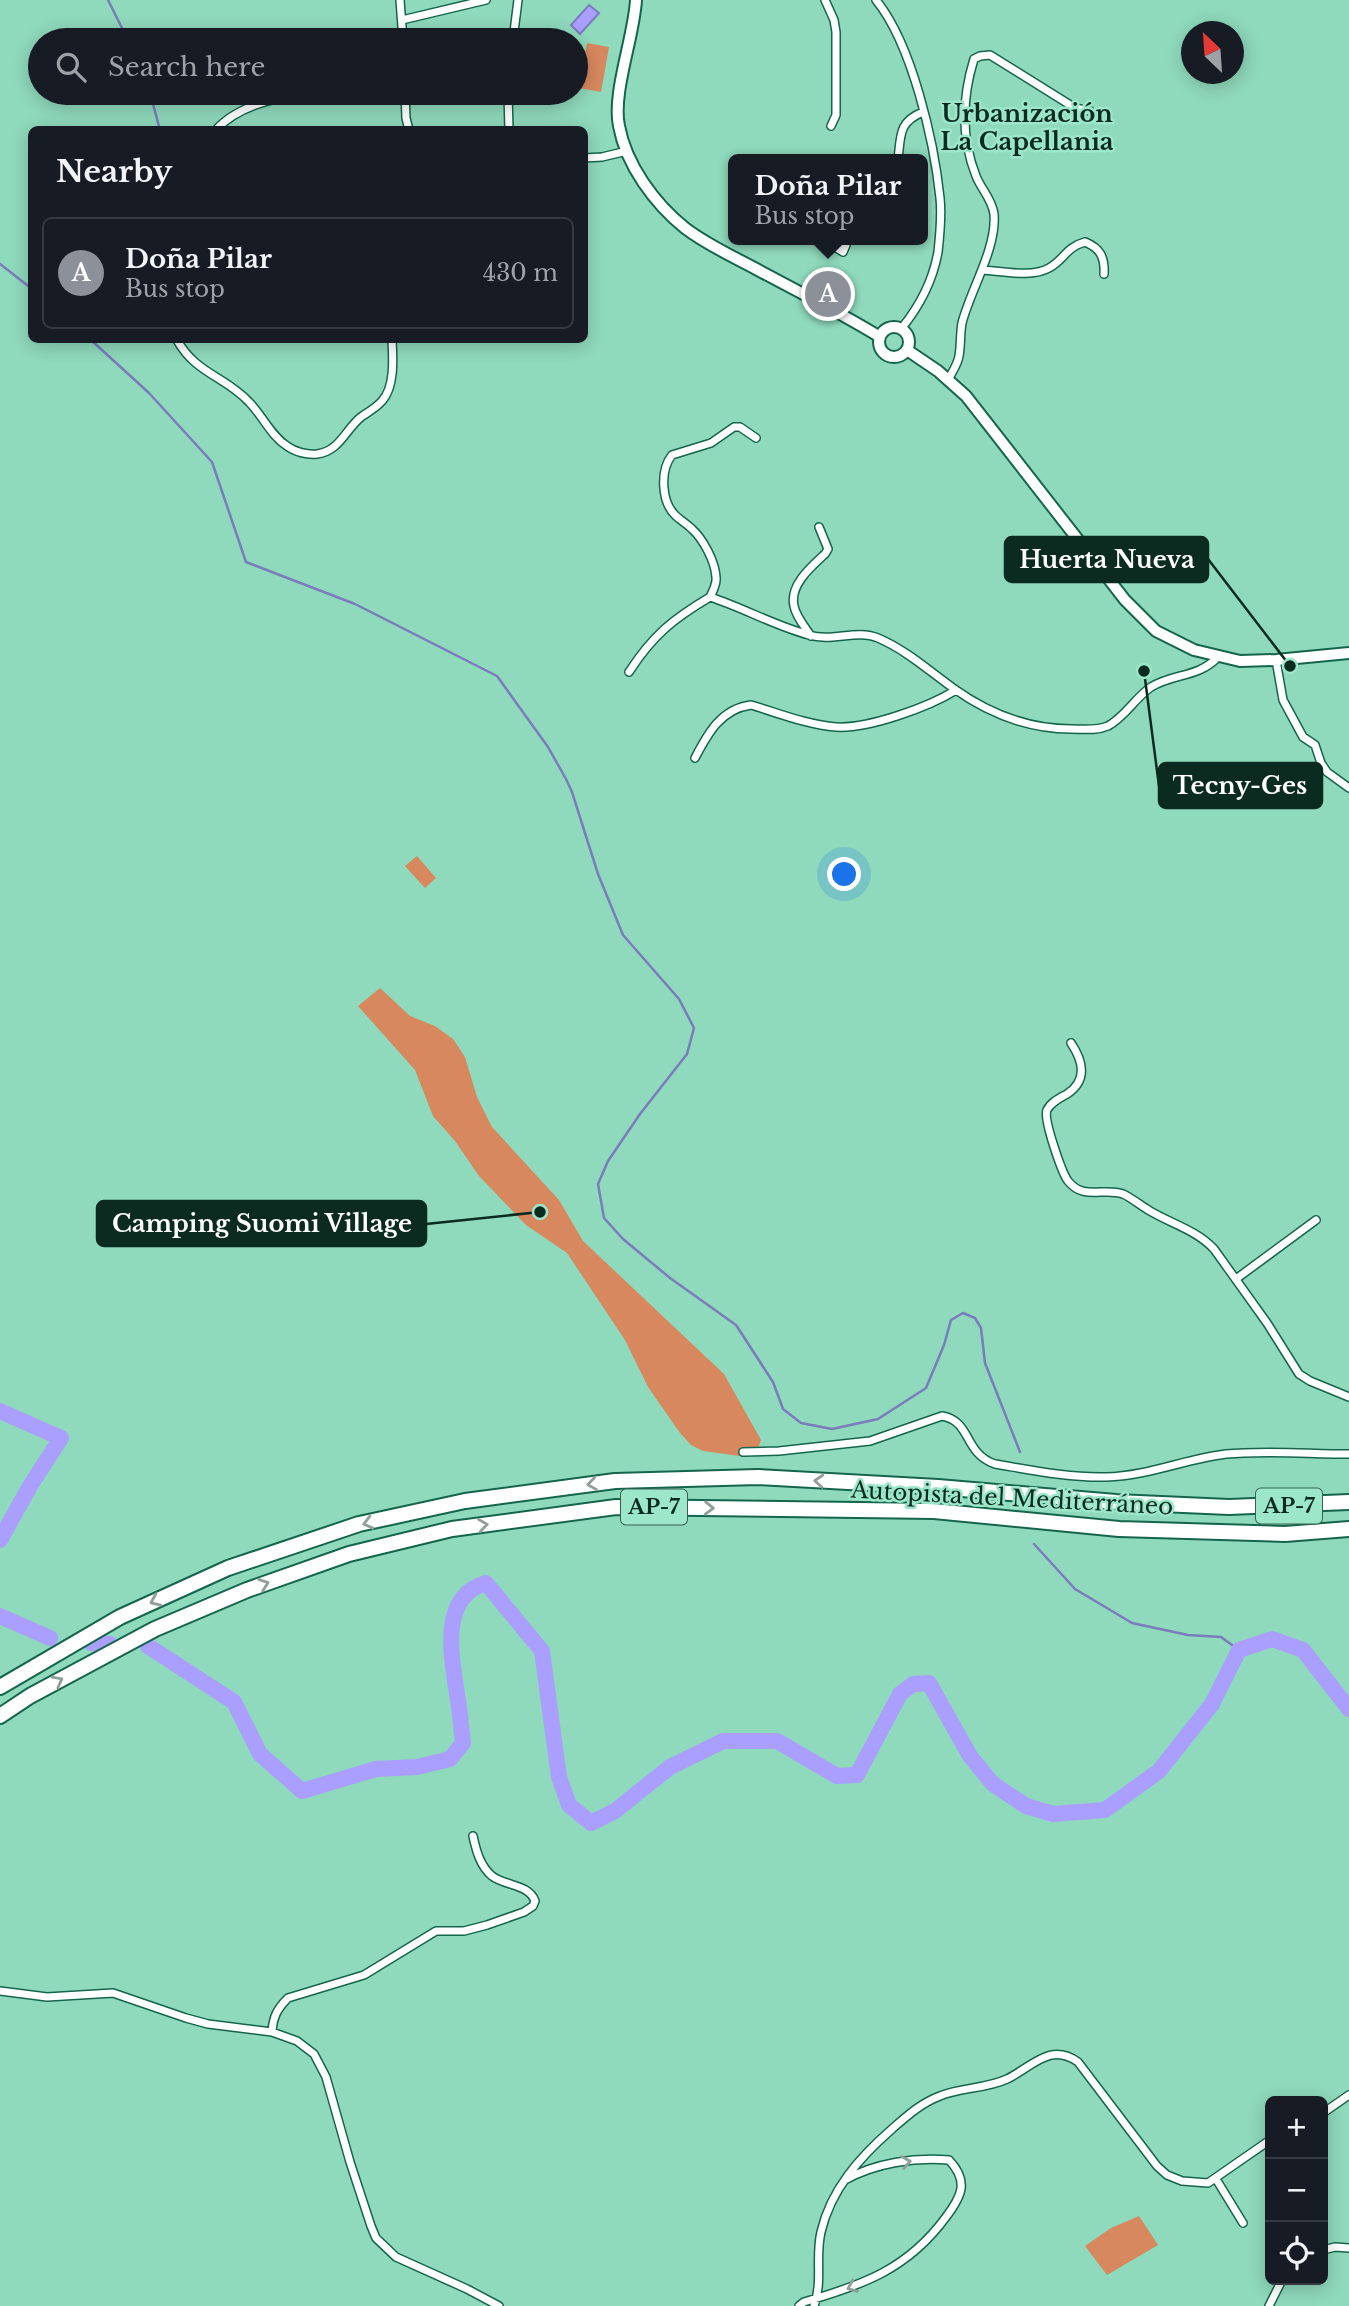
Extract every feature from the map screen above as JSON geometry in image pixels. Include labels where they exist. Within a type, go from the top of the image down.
[{"type":"highway","name":"Autopista del Mediterráneo","points":[[0,1687],[120,1617],[228,1568],[359,1524],[465,1501],[615,1480],[758,1477],[1204,1506],[1349,1502]]},
{"type":"highway","name":"Autopista del Mediterráneo","points":[[0,1716],[30,1696],[155,1629],[247,1590],[349,1555],[466,1527],[616,1507],[934,1511],[1119,1529],[1285,1534],[1349,1530]]},
{"type":"main road","points":[[636,0],[635,21],[618,108],[619,126],[627,151],[652,193],[667,212],[685,228],[719,250],[880,337]]},
{"type":"main road","points":[[892,327],[901,329],[908,336],[907,350],[899,356],[886,354],[880,346],[883,332],[892,327]]},
{"type":"main road","points":[[907,350],[948,380],[984,418],[1140,616],[1156,631],[1172,640],[1218,657],[1240,661],[1349,653]]},
{"type":"street","points":[[400,0],[402,28]]},
{"type":"street","points":[[402,20],[486,0]]},
{"type":"street","points":[[514,28],[518,0]]},
{"type":"street","points":[[825,0],[836,32],[835,115],[831,126]]},
{"type":"street","points":[[876,0],[888,15],[906,54],[923,112],[940,199],[937,255],[924,293],[914,313],[901,329]]},
{"type":"street","points":[[948,380],[959,359],[962,323],[982,270],[993,230],[994,214],[988,195],[978,181],[968,156],[964,120],[968,78],[974,59],[990,55],[1075,108],[1090,111]]},
{"type":"street","points":[[220,126],[226,119],[259,105]]},
{"type":"street","points":[[405,105],[408,126]]},
{"type":"street","points":[[508,105],[509,126]]},
{"type":"street","points":[[899,154],[902,127],[909,117],[923,112]]},
{"type":"street","points":[[588,158],[627,151]]},
{"type":"street","points":[[982,270],[1031,273],[1049,268],[1074,245],[1085,242],[1095,246],[1101,254],[1104,274]]},
{"type":"street","points":[[179,343],[194,362],[247,400],[279,440],[296,452],[317,454],[336,446],[361,417],[387,395],[392,343]]},
{"type":"street","points":[[629,672],[650,643],[665,628],[685,611],[710,597],[717,579],[715,569],[699,537],[670,508],[666,497],[665,467],[672,455],[711,443],[734,427],[740,427],[756,438]]},
{"type":"street","points":[[811,636],[797,615],[793,597],[807,571],[828,549],[820,527]]},
{"type":"street","points":[[710,597],[811,636],[876,637],[930,669],[956,690],[993,712],[1011,720],[1050,729],[1097,729],[1117,720],[1149,688],[1199,672],[1210,666],[1218,657]]},
{"type":"street","points":[[1276,660],[1283,700],[1299,731],[1315,745],[1327,772],[1349,788]]},
{"type":"street","points":[[695,758],[712,729],[729,712],[740,706],[751,705],[835,727],[851,726],[924,707],[956,690]]},
{"type":"street","points":[[1071,1043],[1078,1054],[1083,1073],[1079,1083],[1048,1108],[1045,1117],[1066,1177],[1077,1190],[1087,1194],[1124,1194],[1152,1212],[1204,1238],[1267,1323],[1299,1374],[1349,1397]]},
{"type":"street","points":[[1236,1279],[1316,1220]]},
{"type":"street","points":[[743,1452],[779,1451],[870,1441],[942,1416],[952,1418],[960,1424],[983,1460],[1073,1476],[1107,1477],[1148,1473],[1228,1454],[1349,1454]]},
{"type":"street","points":[[272,2032],[273,2018],[288,1998],[364,1975],[436,1931],[464,1931],[524,1912],[533,1906],[535,1901],[529,1892],[492,1876],[483,1866],[473,1836]]},
{"type":"street","points":[[0,1991],[47,1997],[113,1993],[208,2024],[272,2032],[298,2041],[321,2065],[371,2226],[384,2248],[413,2267],[467,2289],[499,2306]]},
{"type":"street","points":[[815,2303],[819,2285],[818,2250],[821,2231],[842,2182],[865,2153],[922,2104],[959,2089],[1006,2080],[1054,2054],[1065,2054],[1078,2062],[1157,2166],[1167,2175],[1197,2183],[1208,2183],[1265,2143]]},
{"type":"street","points":[[1328,2110],[1349,2095]]},
{"type":"street","points":[[799,2306],[804,2302],[815,2303],[854,2287],[902,2263],[932,2236],[957,2203],[962,2188],[959,2171],[949,2160],[928,2158],[858,2173],[842,2182]]},
{"type":"street","points":[[1216,2179],[1243,2223]]},
{"type":"street","points":[[1328,2249],[1349,2248]]},
{"type":"street","points":[[1269,2306],[1280,2285]]},
{"type":"shaded area","points":[[589,5],[599,13],[585,28],[574,28],[571,25]]},
{"type":"shaded area","points":[[588,43],[609,47],[601,92],[588,90]]},
{"type":"shaded area","points":[[417,856],[436,878],[425,888],[405,866]]},
{"type":"shaded area","points":[[380,988],[410,1016],[435,1026],[453,1039],[465,1057],[477,1097],[492,1127],[559,1200],[583,1241],[724,1374],[761,1440],[758,1449],[747,1457],[703,1451],[691,1445],[680,1433],[648,1387],[625,1340],[567,1253],[526,1225],[479,1176],[455,1141],[433,1116],[415,1070],[358,1006]]},
{"type":"shaded area","points":[[1139,2216],[1158,2245],[1107,2275],[1085,2246],[1111,2228]]},
{"type":"waterway","points":[[108,0],[122,28]]},
{"type":"waterway","points":[[153,105],[159,126]]},
{"type":"waterway","points":[[0,264],[28,286]]},
{"type":"waterway","points":[[94,343],[149,393],[212,462],[246,562],[355,604],[497,676],[548,747],[572,792],[598,874],[623,935],[679,999],[694,1028],[687,1054],[640,1114],[608,1161],[598,1184],[604,1218],[623,1239],[670,1278],[736,1325],[773,1382],[783,1409],[801,1423],[832,1429],[878,1419],[926,1388],[951,1320],[963,1313],[975,1318],[981,1328],[985,1363],[1020,1452]]},
{"type":"waterway","points":[[0,1411],[61,1438],[0,1540]]},
{"type":"waterway","points":[[1034,1544],[1075,1589],[1132,1623],[1188,1635],[1221,1637],[1239,1650]]},
{"type":"waterway","points":[[148,1646],[234,1702],[260,1754],[302,1791],[376,1769],[417,1767],[450,1759],[463,1743],[451,1647],[454,1615],[471,1590],[486,1583],[542,1651],[559,1777],[569,1805],[591,1823],[615,1811],[670,1767],[723,1741],[777,1741],[837,1776],[857,1775],[900,1694],[913,1684],[929,1683],[970,1756],[993,1784],[1026,1806],[1053,1814],[1105,1810],[1159,1771],[1212,1704],[1239,1650],[1272,1639],[1303,1650],[1349,1709]]},
{"type":"waterway","points":[[0,1616],[50,1638]]},
{"type":"waterway","points":[[91,1643],[110,1644]]},
{"type":"place","name":"Doña Pilar","points":[[828,294]]},
{"type":"place","name":"Huerta Nueva","points":[[1290,666]]},
{"type":"place","name":"Tecny-Ges","points":[[1144,671]]},
{"type":"place","name":"Camping Suomi Village","points":[[540,1212]]},
{"type":"district","name":"Urbanización La Capellania","points":[[1027,128]]}]
